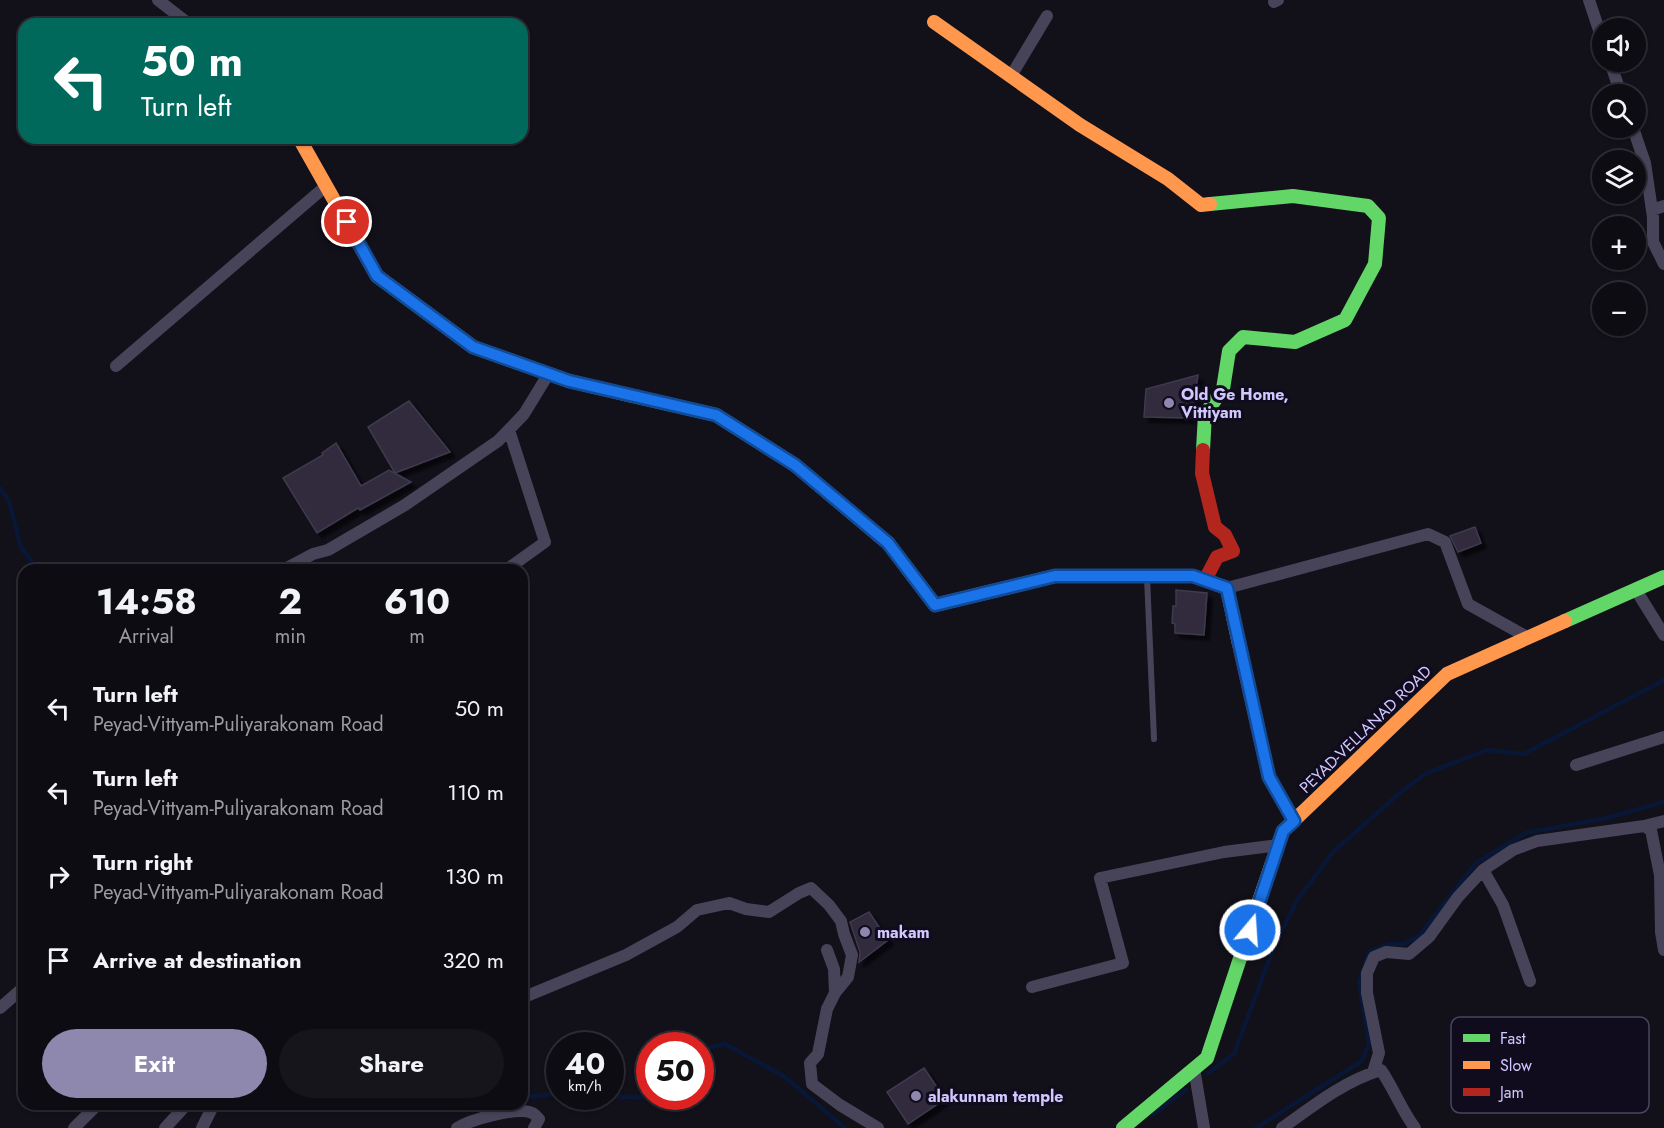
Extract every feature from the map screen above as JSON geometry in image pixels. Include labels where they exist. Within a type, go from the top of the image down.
[{"type":"street","points":[[158,0],[181,18]]},
{"type":"street","points":[[1589,0],[1595,18]]},
{"type":"street","points":[[1011,76],[1047,16]]},
{"type":"street","points":[[934,22],[1080,125],[1168,179],[1201,205],[1293,196],[1368,206],[1379,218],[1375,264],[1345,320],[1295,342],[1243,337],[1229,351],[1223,389],[1205,414],[1202,473],[1215,527],[1225,535],[1233,551],[1217,557],[1205,580]]},
{"type":"street","points":[[1636,138],[1658,208],[1653,242],[1664,264]]},
{"type":"street","points":[[302,144],[377,276],[473,347],[569,381],[716,415],[795,465],[888,543],[935,605],[1055,576],[1193,576],[1227,588],[1428,534],[1445,542],[1467,604],[1529,638]]},
{"type":"street","points":[[116,366],[326,186]]},
{"type":"street","points":[[295,564],[314,554],[328,550],[405,505],[498,441],[524,414],[549,373]]},
{"type":"street","points":[[508,430],[545,542],[514,564]]},
{"type":"street","name":"PEYAD-VELLANAD ROAD","points":[[1123,1128],[1207,1058],[1283,831],[1447,674],[1664,578]]},
{"type":"street","points":[[1227,588],[1269,777],[1294,821]]},
{"type":"street","points":[[1636,590],[1664,635]]},
{"type":"street","points":[[1576,765],[1664,736]]},
{"type":"street","points":[[1373,1072],[1379,1053],[1367,993],[1367,973],[1374,957],[1386,952],[1409,954],[1429,937],[1458,897],[1483,870],[1513,850],[1537,841],[1644,826],[1664,821]]},
{"type":"street","points":[[1644,826],[1651,830],[1660,875],[1661,932],[1664,950]]},
{"type":"street","points":[[1032,987],[1123,963],[1100,878],[1224,852],[1279,845]]},
{"type":"street","points":[[1483,870],[1503,905],[1530,981]]},
{"type":"street","points":[[528,996],[626,955],[677,927],[697,910],[729,903],[746,909],[769,912],[811,888],[836,912],[852,955],[848,977],[835,993],[824,1021],[818,1054],[810,1064],[812,1084],[840,1105],[878,1128]]},
{"type":"street","points":[[827,950],[834,969],[835,993]]},
{"type":"street","points":[[0,1008],[18,992]]},
{"type":"street","points":[[1194,1068],[1204,1128]]},
{"type":"street","points":[[1282,1128],[1312,1106],[1363,1075],[1381,1070],[1392,1087],[1397,1102],[1415,1128]]},
{"type":"street","points":[[74,1128],[92,1110]]},
{"type":"street","points":[[165,1128],[182,1110]]},
{"type":"street","points":[[202,1128],[211,1110]]},
{"type":"street","points":[[457,1128],[486,1116],[521,1112],[531,1112],[539,1119],[534,1128]]},
{"type":"lane","points":[[1147,576],[1154,739]]},
{"type":"building","name":"Old Ge Home, Vittiyam","points":[[1198,375],[1191,418],[1144,417],[1146,389]]},
{"type":"building","points":[[409,401],[450,452],[395,473],[368,427]]},
{"type":"building","points":[[336,443],[361,486],[389,470],[411,482],[360,510],[358,508],[317,533],[283,478],[323,455],[322,453]]},
{"type":"building","points":[[1475,527],[1481,543],[1458,552],[1450,536]]},
{"type":"building","points":[[1176,590],[1207,593],[1204,635],[1175,633],[1175,624],[1172,623],[1173,606],[1176,606]]},
{"type":"building","name":"makam","points":[[869,912],[888,940],[859,962],[860,952],[850,922]]},
{"type":"building","name":"alakunnam temple","points":[[924,1068],[945,1099],[908,1124],[887,1092]]},
{"type":"waterway","points":[[0,488],[9,501],[21,548],[34,564]]},
{"type":"waterway","points":[[1208,1073],[1234,1054],[1275,944],[1298,899],[1334,851],[1402,791],[1427,773],[1487,750],[1524,754],[1664,680]]},
{"type":"waterway","points":[[1365,963],[1369,952],[1389,944],[1404,944],[1419,936],[1476,863],[1526,833],[1607,818],[1664,802]]},
{"type":"waterway","points":[[1256,1128],[1362,1061],[1369,1044],[1359,982],[1363,971]]},
{"type":"waterway","points":[[714,1047],[725,1044],[785,1077],[845,1128]]},
{"type":"waterway","points":[[1154,1114],[1186,1090]]},
{"type":"waterway","points":[[528,1097],[546,1095]]},
{"type":"waterway","points":[[624,1097],[636,1097]]},
{"type":"traffic: fast","points":[[1203,450],[1205,414],[1223,389],[1229,351],[1243,337],[1295,342],[1345,320],[1375,264],[1379,218],[1368,206],[1293,196],[1210,204]]},
{"type":"traffic: fast","points":[[633,396],[716,415],[795,465],[878,535]]},
{"type":"traffic: fast","points":[[1565,621],[1664,577]]},
{"type":"traffic: fast","points":[[1123,1128],[1207,1058],[1259,901]]},
{"type":"traffic: slow","points":[[934,22],[1080,125],[1168,179],[1201,205],[1210,204]]},
{"type":"traffic: slow","points":[[302,144],[377,276],[473,347],[569,381],[633,396]]},
{"type":"traffic: slow","points":[[878,535],[888,543],[935,605],[1055,576],[1193,576],[1227,588],[1239,644]]},
{"type":"traffic: slow","points":[[1259,901],[1283,831],[1447,674],[1565,621]]},
{"type":"traffic: jam","points":[[1203,450],[1202,473],[1215,527],[1225,535],[1233,551],[1217,557],[1205,580]]},
{"type":"traffic: jam","points":[[1239,644],[1269,777],[1294,821]]},
{"type":"place","name":"Old Ge Home, Vittiyam","points":[[1169,403]]},
{"type":"place","name":"makam","points":[[865,932]]},
{"type":"place","name":"alakunnam temple","points":[[916,1096]]},
{"type":"route","points":[[347,222],[377,276],[473,347],[569,381],[716,415],[795,465],[888,543],[935,605],[1055,576],[1193,576],[1227,588],[1269,777],[1294,821],[1283,831],[1250,930]]}]
